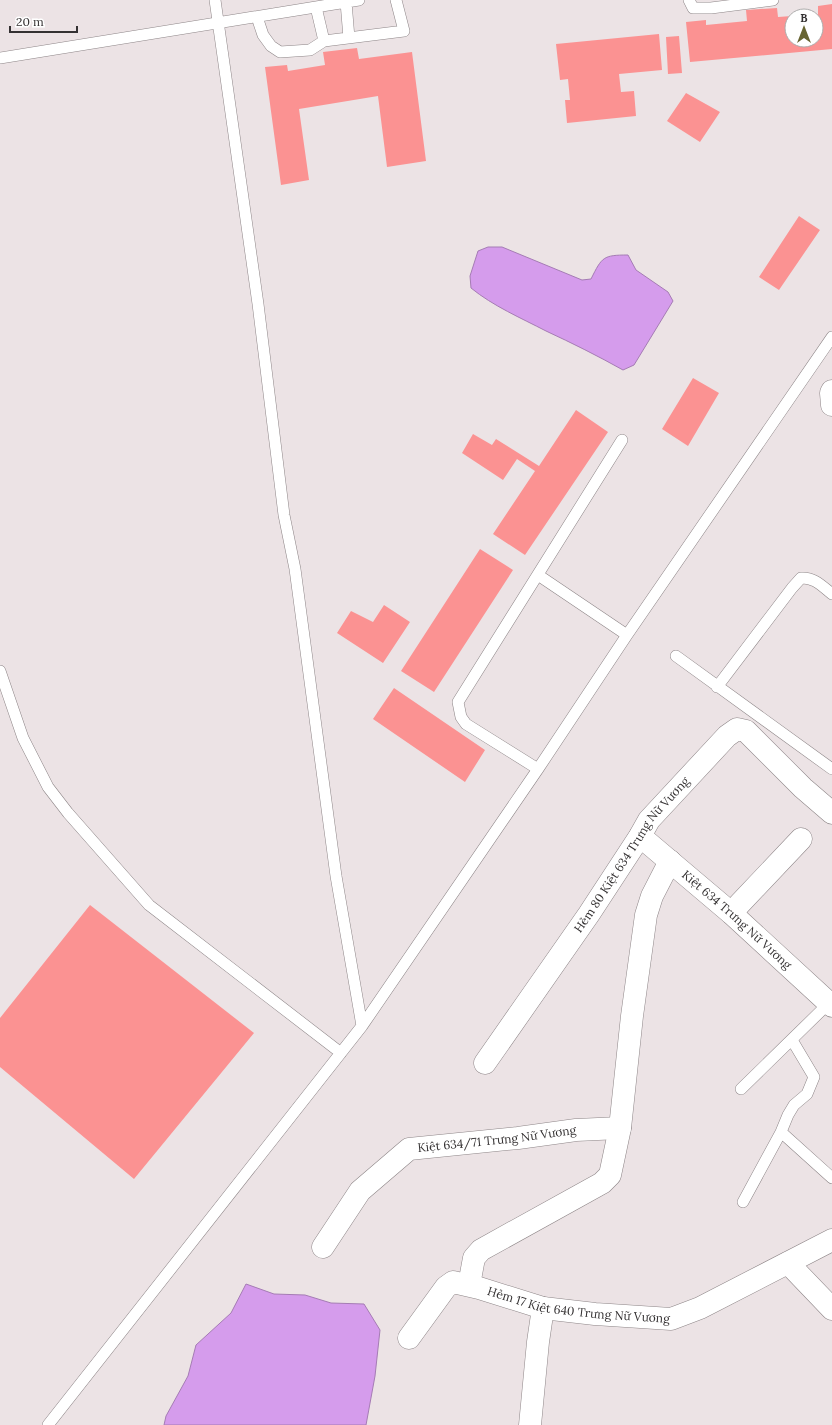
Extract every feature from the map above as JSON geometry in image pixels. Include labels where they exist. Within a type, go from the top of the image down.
[{"type":"street","points":[[832,391],[832,405]]},
{"type":"street","name":"Hẻm 80 Kiệt 634 Trưng Nữ Vương","points":[[485,1063],[589,914],[649,820],[727,736],[737,729],[746,731],[803,788],[832,813]]},
{"type":"street","name":"Kiệt 634 Trưng Nữ Vương","points":[[640,836],[731,913],[830,1004]]},
{"type":"street","points":[[731,913],[801,839]]},
{"type":"street","points":[[469,1285],[474,1258],[481,1250],[602,1183],[610,1175],[620,1128],[632,1016],[646,915],[652,896],[670,861]]},
{"type":"street","name":"Kiệt 634/71 Trưng Nữ Vương","points":[[323,1247],[360,1191],[409,1149],[518,1138],[576,1130],[620,1128]]},
{"type":"street","name":"Hẻm 17 Kiệt 640 Trưng Nữ Vương","points":[[409,1338],[446,1287],[453,1282],[469,1285],[543,1308],[595,1314],[671,1319],[700,1308],[832,1240]]},
{"type":"street","points":[[788,1263],[832,1309]]},
{"type":"street","points":[[530,1425],[538,1342],[543,1308]]},
{"type":"lane","points":[[215,0],[258,304],[284,515],[295,569],[336,876],[362,1026]]},
{"type":"lane","points":[[0,58],[359,0]]},
{"type":"lane","points":[[257,17],[263,35],[271,46],[280,52],[310,50],[324,41],[404,31],[396,0]]},
{"type":"lane","points":[[689,0],[693,8],[711,8],[773,0]]},
{"type":"lane","points":[[346,2],[349,38]]},
{"type":"lane","points":[[316,7],[324,41]]},
{"type":"lane","points":[[48,1425],[362,1026],[538,769],[627,635],[832,337]]},
{"type":"lane","points":[[538,769],[466,724],[460,717],[458,702],[622,440]]},
{"type":"lane","points":[[538,575],[627,635]]},
{"type":"lane","points":[[718,687],[801,578],[808,577],[814,580],[832,594]]},
{"type":"lane","points":[[676,656],[832,769]]},
{"type":"lane","points":[[0,671],[23,738],[48,787],[68,813],[149,905],[341,1053]]},
{"type":"lane","points":[[741,1089],[830,1004]]},
{"type":"lane","points":[[743,1202],[781,1132],[788,1115],[794,1105],[807,1094],[814,1077],[792,1040]]},
{"type":"lane","points":[[781,1132],[832,1178]]},
{"type":"shaded area","points":[[488,247],[502,247],[582,280],[591,279],[598,266],[604,259],[613,256],[628,255],[636,270],[668,292],[673,301],[634,365],[623,370],[507,311],[471,288],[470,276],[478,251]]},
{"type":"shaded area","points":[[246,1284],[274,1294],[305,1295],[331,1303],[364,1304],[380,1330],[375,1376],[366,1425],[164,1425],[166,1416],[188,1376],[196,1345],[231,1313]]},
{"type":"building","points":[[832,4],[832,49],[690,62],[686,22],[706,20],[706,25],[747,21],[746,10],[777,8],[778,17],[784,17],[784,48],[824,48],[824,8],[818,8],[818,6]]},
{"type":"building","points":[[659,34],[662,70],[619,74],[621,92],[634,91],[636,116],[567,123],[565,100],[570,100],[568,79],[560,80],[556,44]]},
{"type":"building","points":[[679,36],[682,73],[668,74],[666,37]]},
{"type":"building","points":[[357,48],[359,59],[412,52],[426,161],[387,167],[378,96],[299,109],[309,180],[281,185],[265,67],[287,65],[288,71],[325,65],[323,52]]},
{"type":"building","points":[[686,93],[720,112],[700,142],[667,121]]},
{"type":"building","points":[[799,216],[820,230],[779,290],[759,277]]},
{"type":"building","points":[[693,378],[719,393],[688,446],[662,429]]},
{"type":"building","points":[[576,410],[608,432],[525,555],[493,534],[535,471],[517,459],[503,480],[462,453],[473,434],[492,445],[496,439],[539,466]]},
{"type":"building","points":[[480,549],[513,570],[434,692],[401,671]]},
{"type":"building","points":[[384,605],[410,622],[383,663],[337,633],[351,611],[373,622]]},
{"type":"building","points":[[394,688],[485,750],[465,782],[373,719]]},
{"type":"building","points":[[90,905],[254,1033],[134,1179],[0,1067],[0,1018]]}]
